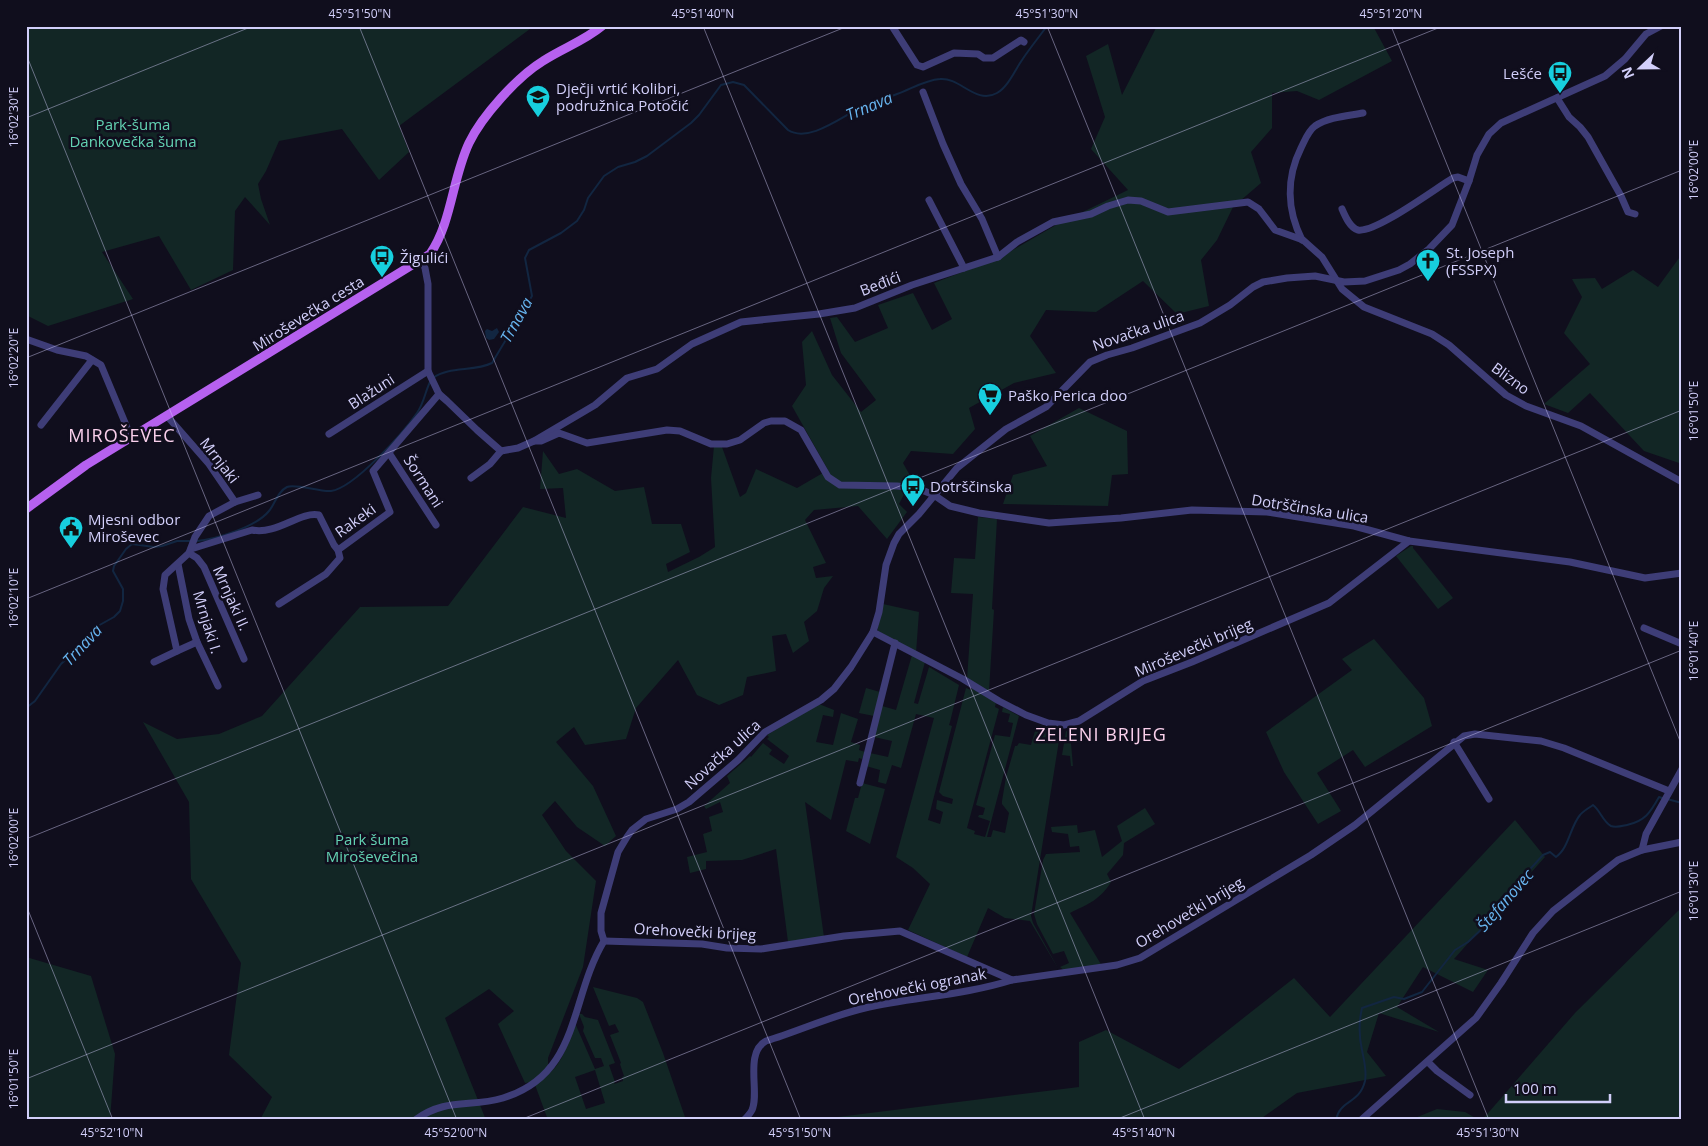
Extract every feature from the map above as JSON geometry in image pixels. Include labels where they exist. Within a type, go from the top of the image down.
[{"type":"main road","name":"Miroševečka cesta","points":[[26,509],[86,465],[430,254],[443,231],[456,176],[470,142],[487,115],[518,80],[542,61],[588,38],[602,26]]},
{"type":"street","points":[[892,26],[917,65],[923,67],[954,53],[978,54],[984,58],[993,58],[1021,40],[1024,42]]},
{"type":"street","name":"Novačka ulica","points":[[604,941],[601,930],[601,913],[618,852],[632,830],[646,819],[689,802],[738,760],[766,732],[826,696],[834,689],[873,632],[879,612],[886,565],[894,543],[899,534],[951,473],[1006,429],[1046,407],[1090,362],[1107,354],[1132,348],[1193,326],[1220,312],[1253,287],[1263,282],[1315,276],[1344,282],[1365,280],[1399,270],[1419,258],[1452,225],[1469,182],[1477,155],[1489,134],[1501,124],[1605,76],[1625,59],[1646,34],[1661,26]]},
{"type":"street","points":[[923,92],[957,176],[982,219],[998,257]]},
{"type":"street","points":[[1558,98],[1569,117],[1588,137],[1628,212],[1635,214]]},
{"type":"street","points":[[1302,240],[1295,226],[1290,202],[1291,173],[1308,132],[1317,124],[1363,113]]},
{"type":"street","points":[[1342,210],[1353,227],[1357,230],[1365,229],[1385,221],[1453,178],[1458,177],[1469,182]]},
{"type":"street","points":[[929,200],[964,268]]},
{"type":"street","name":"Beđići","points":[[534,441],[595,405],[627,378],[657,369],[692,344],[728,327],[741,322],[819,314],[855,308],[912,286],[998,257],[1017,242],[1053,222],[1091,214],[1128,200],[1141,201],[1168,212],[1248,202],[1260,209],[1275,230],[1302,240]]},
{"type":"street","name":"Blizno","points":[[1302,240],[1322,257],[1342,289],[1364,307],[1432,334],[1450,345],[1506,395],[1526,406],[1581,426],[1682,482]]},
{"type":"street","points":[[421,260],[425,268],[428,284],[428,372],[439,394],[501,451]]},
{"type":"street","points":[[26,339],[57,350],[86,356],[101,365],[131,437]]},
{"type":"street","points":[[40,425],[92,360]]},
{"type":"street","name":"Blažuni","points":[[329,434],[428,372]]},
{"type":"street","name":"Rakeki","points":[[279,604],[326,574],[340,558],[338,550],[390,512],[373,471],[439,394]]},
{"type":"street","name":"Mrnjaki","points":[[168,416],[209,464],[235,502],[210,516],[195,537],[191,549]]},
{"type":"street","name":"Dotrščinska ulica","points":[[534,441],[559,433],[587,443],[667,430],[680,431],[711,444],[727,444],[740,440],[771,420],[785,420],[801,430],[828,477],[840,485],[917,488],[934,495],[950,506],[979,513],[1050,523],[1192,510],[1267,512],[1354,526],[1409,541],[1570,562],[1645,578],[1682,574]]},
{"type":"street","points":[[471,478],[490,464],[501,451],[518,448],[534,441]]},
{"type":"street","name":"Šormani","points":[[389,453],[436,525]]},
{"type":"street","points":[[235,502],[258,495]]},
{"type":"street","points":[[177,651],[163,589],[165,575],[191,549],[252,530],[260,532],[280,527],[312,514],[319,515],[338,550]]},
{"type":"street","name":"Miroševečki brijeg","points":[[873,632],[1026,715],[1048,724],[1064,725],[1079,721],[1143,681],[1329,603],[1409,541]]},
{"type":"street","name":"Mrnjaki II.","points":[[191,549],[204,567],[244,659]]},
{"type":"street","name":"Mrnjaki I.","points":[[178,564],[197,642],[218,686]]},
{"type":"street","points":[[1644,628],[1682,644]]},
{"type":"street","points":[[154,662],[197,642]]},
{"type":"street","points":[[860,783],[895,643]]},
{"type":"street","name":"Orehovečki brijeg","points":[[604,941],[702,944],[727,948],[761,949],[844,936],[900,931],[1012,980],[1117,965],[1140,958],[1311,855],[1356,825],[1434,761],[1454,742],[1464,736],[1475,734],[1541,741],[1564,748],[1667,796]]},
{"type":"street","points":[[1454,742],[1489,799]]},
{"type":"street","points":[[1642,850],[1646,834],[1682,769]]},
{"type":"street","points":[[1361,1120],[1476,1018],[1533,933],[1553,911],[1618,860],[1642,850],[1682,842]]},
{"type":"street","points":[[415,1120],[426,1113],[449,1104],[504,1097],[542,1078],[558,1059],[564,1046],[592,965],[604,941]]},
{"type":"street","name":"Orehovečki ogranak","points":[[744,1120],[752,1111],[756,1051],[766,1041],[865,1008],[961,992],[1012,980]]},
{"type":"street","points":[[1428,1062],[1437,1071],[1470,1095]]},
{"type":"green space","name":"Park-šuma Dankovečka šuma","points":[[26,26],[534,26],[399,126],[409,152],[379,180],[342,129],[279,141],[258,184],[270,225],[245,197],[235,211],[233,270],[191,290],[159,236],[102,252],[133,299],[48,326],[26,315]]},
{"type":"green space","name":"Park šuma Miroševečina","points":[[1157,26],[1373,26],[1392,61],[1319,100],[1297,91],[1272,93],[1272,128],[1251,152],[1261,183],[1233,207],[1217,240],[1201,260],[1209,306],[1177,314],[1143,281],[1096,312],[1046,310],[1030,336],[1056,373],[1014,383],[969,408],[975,429],[953,454],[911,451],[903,463],[912,479],[899,504],[907,512],[887,539],[858,506],[814,510],[805,520],[826,563],[813,567],[816,578],[833,576],[824,588],[817,611],[804,622],[809,641],[793,653],[786,634],[772,636],[776,671],[747,677],[743,695],[719,705],[697,695],[678,660],[636,708],[626,739],[585,745],[574,727],[556,742],[593,786],[616,836],[605,846],[577,827],[555,801],[542,815],[566,851],[596,881],[583,967],[548,1058],[548,1074],[562,1058],[575,1023],[595,1069],[604,1066],[601,1058],[595,1058],[583,1031],[584,1027],[579,1014],[582,1014],[585,1017],[598,1020],[615,1063],[609,1065],[614,1084],[623,1081],[622,1077],[624,1076],[621,1063],[610,1035],[619,1032],[615,1024],[609,1026],[593,987],[637,998],[643,1002],[686,1120],[548,1120],[534,1082],[525,1083],[498,1024],[514,1011],[489,989],[445,1018],[486,1120],[428,1120],[425,1114],[421,1120],[260,1120],[272,1097],[229,1055],[241,963],[191,879],[189,802],[143,722],[177,739],[219,734],[262,716],[360,607],[448,606],[523,507],[566,518],[563,488],[540,489],[543,451],[559,474],[577,469],[615,491],[644,487],[652,524],[681,524],[690,552],[666,564],[668,572],[715,547],[711,478],[714,446],[722,447],[740,497],[746,493],[756,469],[797,488],[828,470],[792,406],[806,385],[802,342],[812,331],[832,375],[861,412],[876,400],[841,353],[830,318],[837,317],[855,342],[888,328],[878,305],[913,293],[932,330],[952,319],[934,283],[1001,257],[1056,225],[1128,190],[1091,149],[1105,117],[1086,56],[1108,44],[1122,95]],"holes":[[[595,1070],[605,1103],[586,1109],[575,1077]]]},
{"type":"green space","points":[[1682,254],[1682,464],[1644,451],[1590,393],[1568,413],[1544,404],[1590,364],[1564,333],[1582,297],[1572,279],[1595,278],[1602,289],[1633,270],[1658,287]]},
{"type":"green space","points":[[1079,408],[1127,431],[1128,474],[1112,475],[1108,506],[1003,504],[1013,475],[1047,466],[1030,436]]},
{"type":"green space","points":[[978,517],[997,519],[989,691],[967,679],[973,594],[951,593],[954,558],[975,559]]},
{"type":"green space","points":[[1413,546],[1453,598],[1438,609],[1396,556]]},
{"type":"green space","points":[[883,604],[919,612],[916,653],[878,631]]},
{"type":"green space","points":[[1374,639],[1424,698],[1432,726],[1365,767],[1353,750],[1317,773],[1341,811],[1318,824],[1284,772],[1266,732],[1352,670],[1342,659]]},
{"type":"green space","points":[[912,655],[925,662],[914,703],[918,704],[929,667],[959,685],[949,725],[952,726],[928,820],[940,824],[943,812],[936,809],[937,800],[952,804],[953,799],[943,796],[939,792],[966,688],[971,690],[972,688],[996,702],[995,707],[999,709],[967,828],[975,831],[974,834],[985,837],[990,821],[978,817],[983,815],[985,808],[976,805],[995,735],[1010,737],[1013,723],[1008,722],[1010,714],[1002,712],[1003,707],[1019,716],[987,837],[991,837],[993,830],[1005,833],[1009,813],[1002,804],[1002,801],[1006,777],[1015,746],[1019,743],[1031,745],[1035,731],[1041,725],[1043,729],[1048,731],[1050,726],[1061,728],[1031,916],[1059,970],[1030,921],[1005,918],[988,908],[967,957],[908,930],[930,884],[913,868],[896,857],[934,718],[916,714],[901,768],[892,765],[886,784],[878,782],[880,770],[866,766],[870,753],[888,757],[892,741],[874,737],[882,706],[896,710]]},
{"type":"green space","points":[[866,688],[880,692],[874,716],[859,713]]},
{"type":"green space","points":[[819,704],[834,710],[833,717],[823,715],[816,742],[833,745],[841,713],[858,719],[851,742],[860,745],[859,750],[865,752],[862,759],[859,758],[858,762],[846,760],[831,820],[805,802],[824,937],[788,942],[776,849],[742,860],[706,861],[706,869],[690,873],[687,857],[707,852],[703,834],[712,831],[709,817],[723,812],[720,802],[706,809],[704,806],[730,783],[727,776],[751,757],[763,743],[772,750],[769,754],[784,764],[789,756],[767,739],[769,737],[767,735]]},
{"type":"green space","points":[[1066,731],[1070,732],[1073,766],[1071,766],[1070,756],[1062,755]]},
{"type":"green space","points":[[862,783],[885,789],[870,844],[846,831],[855,798],[858,798]]},
{"type":"green space","points":[[1145,808],[1155,824],[1124,843],[1123,855],[1107,874],[1111,882],[1107,888],[1093,901],[1070,913],[1102,966],[1065,971],[1060,967],[1069,963],[1064,951],[1053,954],[1037,924],[1034,914],[1043,860],[1046,854],[1080,852],[1079,846],[1070,847],[1068,834],[1052,832],[1051,827],[1077,825],[1078,833],[1095,830],[1102,857],[1122,841],[1117,826]]},
{"type":"green space","points":[[1515,820],[1545,857],[1454,959],[1488,970],[1473,992],[1423,967],[1397,1007],[1439,1032],[1379,1013],[1367,1052],[1386,1076],[1297,1093],[1259,1120],[814,1120],[1079,1087],[1079,1042],[1106,1030],[1179,1069],[1294,978],[1330,1017]]},
{"type":"green space","points":[[1682,907],[1682,1120],[1482,1120],[1575,1013]]},
{"type":"green space","points":[[26,957],[91,976],[115,1054],[110,1120],[26,1120]]},
{"type":"green space","points":[[1437,1109],[1465,1112],[1479,1120],[1410,1120]]},
{"type":"water","points":[[497,328],[499,332],[494,339],[489,340],[486,338],[485,331],[487,329],[492,331]]},
{"type":"waterway","name":"Trnava","points":[[433,378],[446,372],[485,366],[492,363],[532,296],[525,258],[529,250],[561,233],[577,221],[584,210],[588,198],[604,176],[618,167],[647,156],[691,123],[721,85],[733,82],[744,85],[788,130],[796,133],[805,133],[824,128],[858,109],[934,80],[940,79],[954,82],[982,96],[997,93],[1008,83],[1047,26]]},
{"type":"waterway","name":"Trnava","points":[[197,541],[225,535],[255,522],[269,511],[278,495],[287,487],[296,486],[331,491],[341,488],[365,470],[390,446],[417,413],[430,382]]},
{"type":"waterway","name":"Trnava","points":[[26,708],[35,701],[61,664],[96,627],[114,617],[120,611],[123,601],[123,589],[113,571],[114,566],[126,549],[132,544],[154,547],[177,541],[192,541]]},
{"type":"waterway","name":"Štefanovec","points":[[1336,1120],[1341,1108],[1358,1094],[1365,1081],[1360,1034],[1362,1008],[1394,997],[1404,999],[1422,992],[1455,950],[1468,942],[1486,925],[1509,892],[1543,855],[1550,852],[1556,857],[1560,853],[1581,814],[1593,805],[1608,824],[1613,827],[1619,827],[1643,819],[1650,812],[1659,797],[1662,798]]},
{"type":"waterway","name":"Štefanovec","points":[[1667,799],[1682,803]]},
{"type":"place","name":"Lešće","points":[[1560,94]]},
{"type":"place","name":"Dječji vrtić Kolibri, podružnica Potočić","points":[[538,118]]},
{"type":"place","name":"Žigulići","points":[[382,278]]},
{"type":"place","name":"St. Joseph (FSSPX)","points":[[1428,282]]},
{"type":"place","name":"Paško Perica doo","points":[[990,416]]},
{"type":"place","name":"Dotrščinska","points":[[913,507]]},
{"type":"place","name":"Mjesni odbor Miroševec","points":[[71,549]]},
{"type":"district","name":"MIROŠEVEC","points":[[122,435]]},
{"type":"district","name":"ZELENI BRIJEG","points":[[1101,734]]}]
